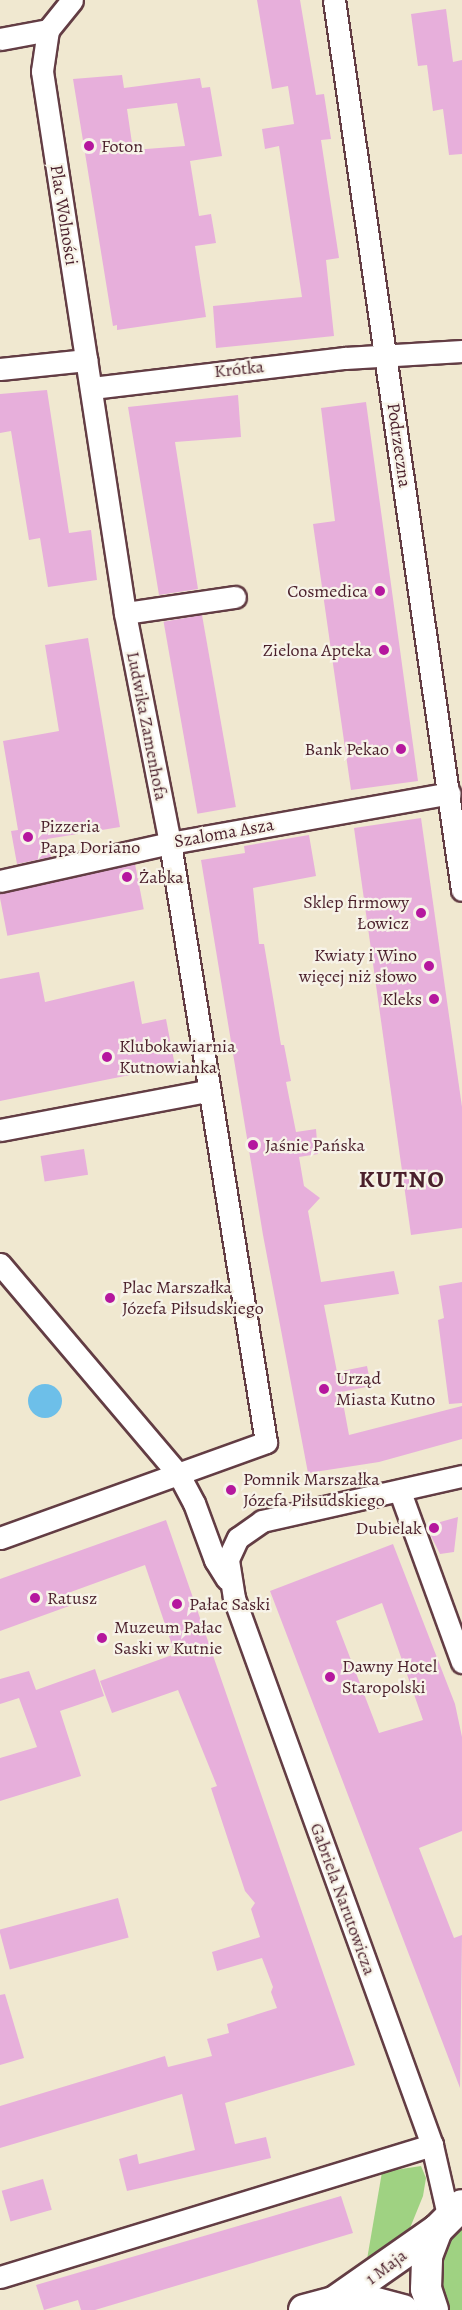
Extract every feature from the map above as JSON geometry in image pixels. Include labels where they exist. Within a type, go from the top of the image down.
[{"type":"street","points":[[0,39],[48,30],[72,0]]},
{"type":"street","name":"Podrzeczna","points":[[334,0],[450,793],[462,890]]},
{"type":"street","name":"Plac Wolności","points":[[48,30],[42,71],[87,360]]},
{"type":"street","name":"Krótka","points":[[92,388],[345,358],[387,358],[462,351]]},
{"type":"street","points":[[0,369],[87,360]]},
{"type":"street","name":"Ludwika Zamenhofa","points":[[87,360],[125,613],[170,843],[207,1091]]},
{"type":"street","points":[[125,613],[235,597]]},
{"type":"street","name":"Szaloma Asza","points":[[0,881],[170,843],[450,793]]},
{"type":"street","points":[[0,1130],[207,1091],[266,1442],[0,1538]]},
{"type":"street","points":[[0,1264],[179,1475],[194,1503],[215,1560],[231,1585]]},
{"type":"street","points":[[231,1585],[228,1559],[238,1538],[262,1521],[400,1492],[462,1476]]},
{"type":"street","points":[[400,1492],[462,1662]]},
{"type":"street","name":"Gabriela Narutowicza","points":[[231,1585],[432,2145],[449,2217]]},
{"type":"street","points":[[0,2277],[432,2145]]},
{"type":"street","points":[[433,2310],[426,2289],[427,2256],[449,2217]]},
{"type":"street","name":"1 Maja","points":[[334,2302],[449,2217]]},
{"type":"street","name":"1 Maja","points":[[304,2310],[334,2302],[369,2301],[402,2310]]},
{"type":"green space","points":[[421,2166],[426,2178],[423,2196],[408,2233],[365,2271],[382,2172]]},
{"type":"green space","points":[[462,2216],[462,2310],[444,2310],[439,2298],[438,2253]]},
{"type":"water","points":[[45,1384],[57,1389],[62,1401],[57,1413],[45,1418],[33,1413],[28,1401],[33,1389]]},
{"type":"building","points":[[257,0],[300,0],[316,95],[324,94],[331,139],[321,140],[339,258],[326,260],[334,336],[216,348],[213,306],[302,297],[279,146],[265,149],[262,129],[294,124],[288,86],[272,89]]},
{"type":"building","points":[[446,9],[453,62],[462,60],[462,154],[449,155],[443,109],[433,111],[427,65],[418,66],[411,14]]},
{"type":"building","points":[[122,75],[124,88],[200,78],[202,88],[210,87],[222,156],[190,161],[199,216],[211,214],[216,243],[195,246],[206,317],[117,330],[117,325],[113,326],[73,79]],"holes":[[[177,103],[185,146],[133,150],[127,109]]]},
{"type":"building","points":[[47,390],[69,533],[91,530],[97,580],[48,587],[40,538],[29,540],[11,431],[0,433],[0,394]]},
{"type":"building","points":[[238,395],[241,437],[175,442],[198,589],[159,595],[128,407]]},
{"type":"building","points":[[366,402],[418,781],[351,790],[313,524],[335,521],[321,408]]},
{"type":"building","points":[[202,615],[236,807],[197,814],[164,622]]},
{"type":"building","points":[[88,638],[120,827],[47,839],[51,857],[17,864],[11,831],[18,830],[3,741],[59,731],[45,645]]},
{"type":"building","points":[[421,818],[462,1107],[462,1228],[411,1235],[354,828]]},
{"type":"building","points":[[309,835],[316,876],[253,888],[259,944],[264,944],[281,1045],[284,1045],[291,1081],[286,1082],[296,1132],[316,1129],[318,1154],[299,1157],[304,1186],[320,1198],[308,1211],[321,1282],[394,1271],[399,1294],[324,1305],[337,1372],[367,1366],[371,1386],[341,1392],[349,1435],[462,1406],[462,1439],[379,1462],[308,1473],[263,1235],[201,860],[245,853],[244,846]]},
{"type":"building","points":[[135,864],[144,909],[7,936],[0,890]]},
{"type":"building","points":[[39,972],[45,1002],[134,981],[142,1024],[166,1019],[175,1066],[0,1101],[0,979]]},
{"type":"building","points":[[84,1149],[88,1175],[45,1182],[41,1156]]},
{"type":"building","points":[[462,1282],[462,1403],[449,1404],[438,1320],[444,1318],[439,1286]]},
{"type":"building","points":[[458,1517],[454,1552],[440,1554],[426,1526]]},
{"type":"building","points":[[166,1520],[355,2065],[225,2103],[235,2144],[266,2137],[271,2158],[127,2191],[119,2159],[137,2154],[139,2164],[195,2150],[182,2094],[0,2148],[0,2106],[165,2056],[168,2067],[212,2056],[207,2039],[229,2033],[227,2024],[277,2008],[271,1992],[273,1987],[262,1958],[217,1971],[212,1952],[260,1937],[251,1909],[255,1903],[245,1891],[211,1788],[217,1786],[178,1690],[112,1713],[100,1681],[175,1654],[145,1565],[68,1593],[72,1605],[0,1631],[0,1579]]},
{"type":"building","points":[[393,1544],[455,1704],[462,1737],[462,1831],[419,1848],[454,1938],[462,1935],[460,2088],[270,1591]],"holes":[[[382,1603],[423,1720],[379,1733],[336,1621]]]},
{"type":"building","points":[[95,1669],[104,1696],[60,1711],[81,1776],[0,1801],[0,1758],[37,1747],[19,1698],[0,1704],[0,1679],[29,1671],[36,1690]]},
{"type":"building","points":[[118,1898],[129,1938],[10,1969],[0,1930]]},
{"type":"building","points":[[5,1994],[24,2058],[0,2065],[0,1995]]},
{"type":"building","points":[[43,2179],[52,2210],[10,2222],[2,2191]]},
{"type":"building","points":[[341,2196],[353,2233],[95,2310],[81,2310],[78,2300],[44,2310],[36,2285]]},
{"type":"place","name":"Foton","points":[[89,146]]},
{"type":"place","name":"Cosmedica","points":[[380,591]]},
{"type":"place","name":"Zielona Apteka","points":[[384,650]]},
{"type":"place","name":"Bank Pekao","points":[[401,749]]},
{"type":"place","name":"Pizzeria Papa Doriano","points":[[28,837]]},
{"type":"place","name":"Żabka","points":[[127,877]]},
{"type":"place","name":"Sklep firmowy Łowicz","points":[[421,913]]},
{"type":"place","name":"Kwiaty i Wino więcej niż słowo","points":[[429,966]]},
{"type":"place","name":"Kleks","points":[[434,999]]},
{"type":"place","name":"Klubokawiarnia Kutnowianka","points":[[107,1057]]},
{"type":"place","name":"Jaśnie Pańska","points":[[253,1145]]},
{"type":"place","name":"Plac Marszałka Józefa Piłsudskiego","points":[[110,1298]]},
{"type":"place","name":"Urząd Miasta Kutno","points":[[324,1389]]},
{"type":"place","name":"Pomnik Marszałka Józefa Piłsudskiego","points":[[231,1490]]},
{"type":"place","name":"Dubielak","points":[[434,1528]]},
{"type":"place","name":"Ratusz","points":[[35,1598]]},
{"type":"place","name":"Pałac Saski","points":[[177,1604]]},
{"type":"place","name":"Muzeum Pałac Saski w Kutnie","points":[[102,1638]]},
{"type":"place","name":"Dawny Hotel Staropolski","points":[[330,1677]]},
{"type":"district","name":"KUTNO","points":[[402,1180]]}]
